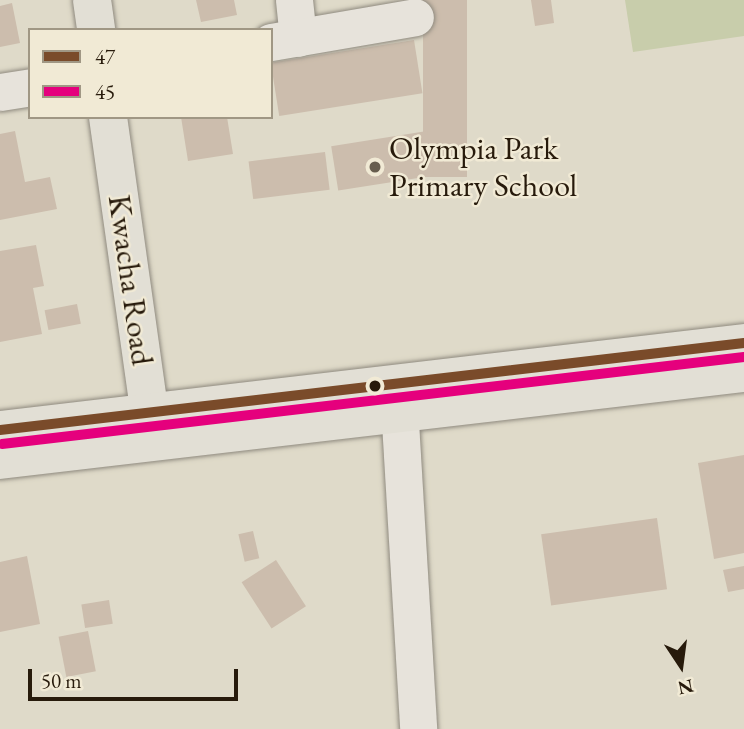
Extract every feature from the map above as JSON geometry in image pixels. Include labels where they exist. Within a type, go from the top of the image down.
[{"type":"main road","points":[[92,0],[96,28]]},
{"type":"main road","name":"Kwacha Road","points":[[108,119],[152,428]]},
{"type":"main road","points":[[399,402],[744,343]]},
{"type":"main road","points":[[0,430],[152,428],[399,402],[744,373]]},
{"type":"main road","points":[[0,460],[152,428]]},
{"type":"street","points":[[294,0],[284,40],[394,13]]},
{"type":"street","points":[[0,92],[28,87]]},
{"type":"street","points":[[399,402],[418,729]]},
{"type":"green space","points":[[625,0],[744,0],[744,36],[633,52]]},
{"type":"building","points":[[196,0],[234,0],[237,15],[201,22]]},
{"type":"building","points":[[423,0],[467,0],[467,177],[423,177]]},
{"type":"building","points":[[531,0],[551,0],[554,23],[535,26]]},
{"type":"building","points":[[12,3],[20,43],[0,47],[0,6]]},
{"type":"building","points":[[414,40],[422,93],[279,116],[273,62]]},
{"type":"building","points":[[181,119],[227,119],[233,154],[188,161]]},
{"type":"building","points":[[15,131],[25,182],[50,177],[57,209],[0,220],[0,134]]},
{"type":"building","points":[[427,131],[434,175],[338,191],[331,146]]},
{"type":"building","points":[[325,152],[330,190],[253,199],[249,161]]},
{"type":"building","points":[[36,245],[44,286],[33,288],[42,334],[0,342],[0,251]]},
{"type":"building","points":[[77,304],[81,324],[48,330],[45,310]]},
{"type":"building","points":[[744,455],[744,553],[714,559],[698,463]]},
{"type":"building","points":[[657,518],[667,589],[551,606],[541,534]]},
{"type":"building","points":[[253,531],[259,558],[245,562],[238,534]]},
{"type":"building","points":[[27,556],[40,624],[0,632],[0,562]]},
{"type":"building","points":[[276,560],[306,606],[272,628],[242,582]]},
{"type":"building","points":[[744,566],[744,589],[728,592],[723,570]]},
{"type":"building","points":[[109,600],[113,624],[85,628],[81,604]]},
{"type":"building","points":[[88,631],[96,671],[66,677],[59,637]]},
{"type":"transit line","name":"47","points":[[0,430],[744,343]]},
{"type":"transit line","name":"45","points":[[2,444],[744,357]]},
{"type":"place","name":"Olympia Park Primary School","points":[[375,167]]}]
